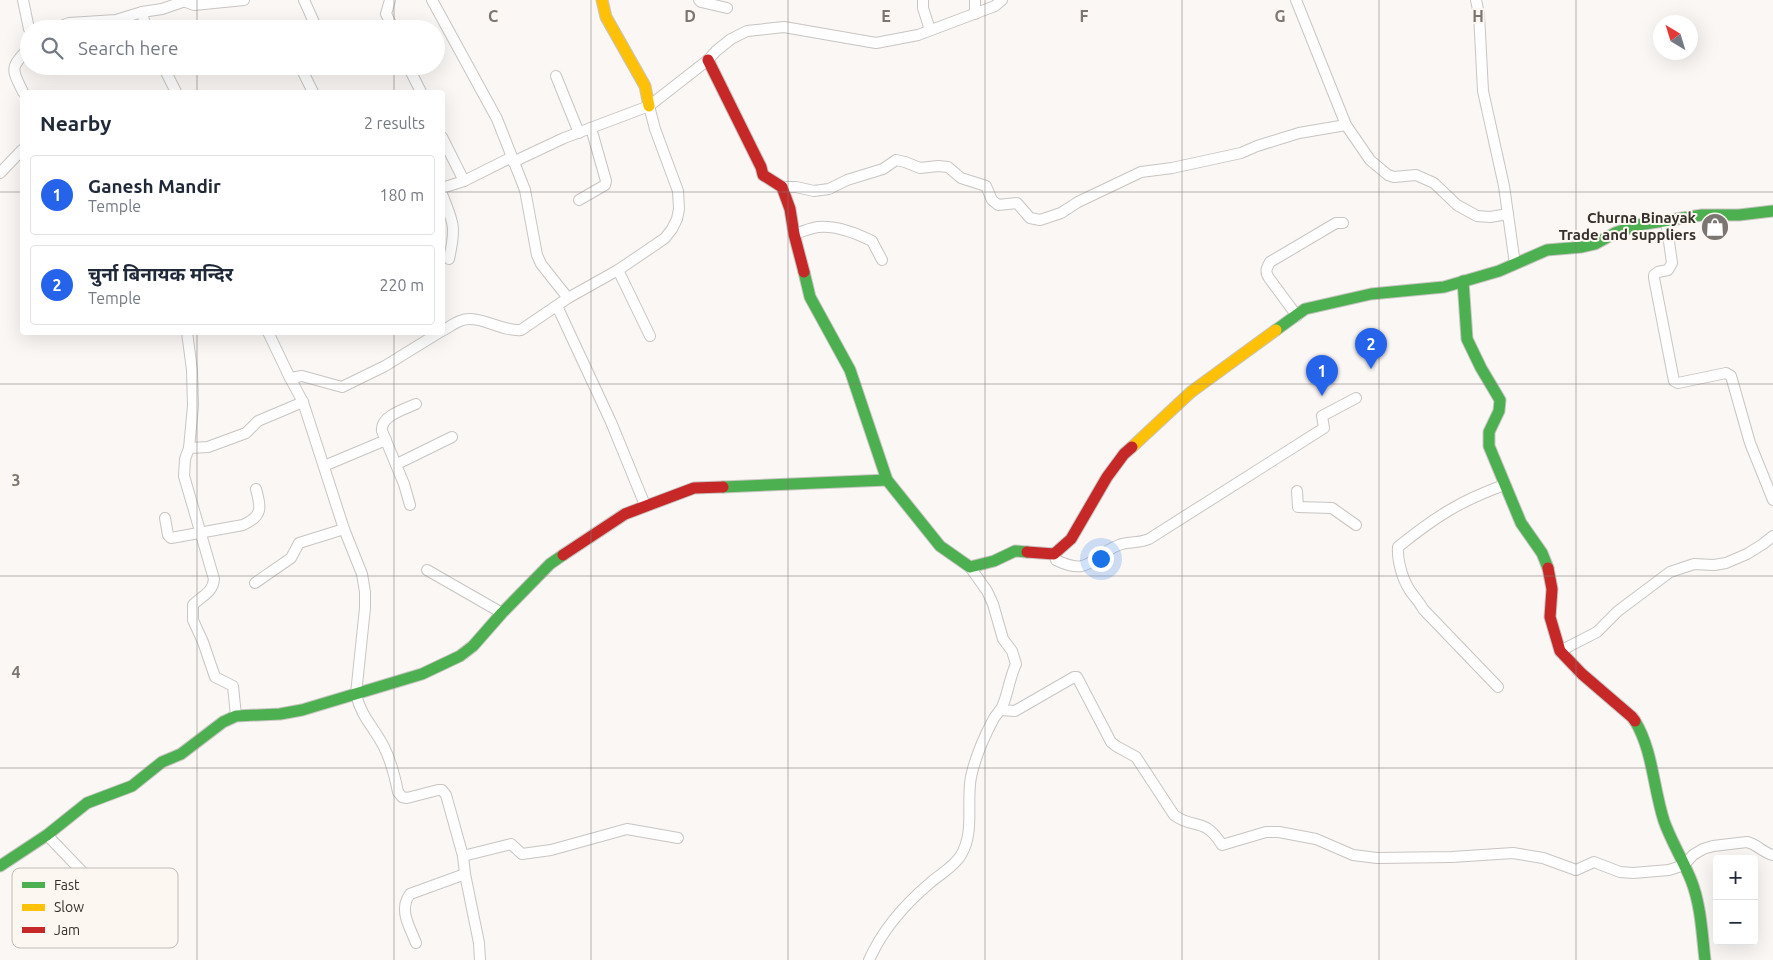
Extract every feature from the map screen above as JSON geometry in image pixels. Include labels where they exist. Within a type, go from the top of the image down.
[{"type":"street","points":[[23,0],[27,20]]},
{"type":"street","points":[[116,20],[187,1],[194,5],[244,0]]},
{"type":"street","points":[[304,0],[313,20]]},
{"type":"street","points":[[389,20],[386,14],[390,0]]},
{"type":"street","points":[[432,0],[443,20]]},
{"type":"street","points":[[445,330],[461,320],[472,318],[512,331],[521,330],[568,298],[618,270],[665,238],[677,219],[679,209],[678,191],[655,129],[645,86],[606,17],[602,0]]},
{"type":"street","points":[[699,0],[727,8]]},
{"type":"street","points":[[923,0],[922,8],[930,30]]},
{"type":"street","points":[[975,0],[975,14]]},
{"type":"street","points":[[445,187],[649,106],[708,60],[731,39],[746,31],[784,27],[876,43],[911,37],[995,6],[1002,0]]},
{"type":"street","points":[[1296,0],[1346,125],[1370,160],[1388,175],[1394,177],[1416,175],[1434,183],[1457,205],[1477,216],[1490,217],[1508,214]]},
{"type":"street","points":[[1476,0],[1479,14],[1483,91],[1504,186],[1514,264]]},
{"type":"street","points":[[142,12],[144,20]]},
{"type":"street","points":[[445,24],[486,98],[525,190],[537,255],[541,264],[568,298]]},
{"type":"street","points":[[20,58],[14,65],[13,71],[22,90]]},
{"type":"street","points":[[708,60],[761,167],[763,175],[782,187],[796,187],[814,191],[829,189],[854,178],[883,169],[896,160],[924,168],[943,166],[952,169],[961,178],[986,186],[992,200],[998,205],[1018,203],[1030,218],[1040,220],[1061,213],[1078,202],[1141,172],[1172,168],[1241,153],[1299,133],[1346,125]]},
{"type":"street","points":[[168,75],[175,90]]},
{"type":"street","points":[[304,75],[312,90]]},
{"type":"street","points":[[412,75],[420,90]]},
{"type":"street","points":[[556,76],[579,133]]},
{"type":"street","points":[[579,200],[605,185],[606,181],[591,128]]},
{"type":"street","points":[[445,143],[464,180]]},
{"type":"street","points":[[0,173],[20,152]]},
{"type":"street","points":[[782,187],[790,209],[794,234],[810,297],[850,370],[887,480],[940,546],[970,567],[990,597],[1003,639],[1012,651],[1016,664],[1010,676],[1000,710],[994,717],[986,734],[973,770],[969,827],[961,855],[948,869],[915,896],[881,936],[869,960]]},
{"type":"street","points":[[445,201],[454,223],[454,236],[448,259]]},
{"type":"street","points":[[970,567],[994,561],[1015,551],[1054,554],[1071,538],[1107,478],[1124,454],[1191,392],[1305,310],[1371,294],[1444,287],[1499,271],[1547,250],[1595,244],[1630,227],[1702,215],[1739,215],[1773,211]]},
{"type":"street","points":[[1666,220],[1672,263],[1668,270],[1658,272],[1654,275],[1654,278],[1674,381],[1678,383],[1726,373],[1731,376],[1750,444],[1773,500]]},
{"type":"street","points":[[1297,316],[1269,278],[1266,268],[1270,262],[1336,223],[1343,223]]},
{"type":"street","points":[[794,234],[817,227],[836,228],[854,233],[872,241],[882,260]]},
{"type":"street","points":[[618,270],[650,336]]},
{"type":"street","points":[[1463,280],[1468,339],[1501,405],[1487,437],[1489,446],[1521,523],[1542,552],[1548,567],[1552,589],[1550,617],[1560,651],[1582,674],[1636,722],[1650,758],[1664,821],[1692,882],[1701,921],[1705,960]]},
{"type":"street","points":[[557,306],[611,422],[645,505]]},
{"type":"street","points":[[187,335],[192,370],[193,406],[184,476],[214,579],[214,586],[210,591],[193,605],[194,620],[215,677],[233,686],[236,716]]},
{"type":"street","points":[[269,335],[303,402],[344,529],[362,574],[365,608],[356,694],[358,707],[383,745],[389,758],[398,792],[402,797],[407,798],[438,790],[442,790],[446,795],[463,856],[479,943],[480,960]]},
{"type":"street","points":[[290,378],[302,376],[342,387],[385,366],[436,335]]},
{"type":"street","points":[[1056,560],[1066,565],[1081,567],[1090,564],[1120,544],[1141,542],[1148,539],[1324,428],[1322,416],[1356,398]]},
{"type":"street","points":[[189,448],[208,447],[246,433],[258,421],[303,402]]},
{"type":"street","points":[[410,505],[397,464],[381,426],[384,420],[416,404]]},
{"type":"street","points":[[397,464],[452,438]]},
{"type":"street","points":[[324,466],[386,440]]},
{"type":"street","points":[[0,866],[47,835],[87,802],[132,786],[162,762],[187,751],[223,722],[236,716],[280,714],[302,710],[422,674],[460,656],[473,646],[550,564],[624,514],[645,505],[666,500],[683,492],[707,487],[887,480]]},
{"type":"street","points":[[1498,687],[1423,608],[1408,588],[1397,556],[1398,547],[1430,521],[1475,496],[1504,485]]},
{"type":"street","points":[[165,518],[168,535],[171,538],[243,525],[254,520],[258,513],[260,505],[256,489]]},
{"type":"street","points":[[1297,491],[1298,507],[1332,508],[1356,525]]},
{"type":"street","points":[[255,583],[291,558],[299,544],[344,529]]},
{"type":"street","points":[[1560,651],[1597,632],[1618,611],[1670,572],[1694,564],[1714,565],[1726,563],[1747,554],[1773,536]]},
{"type":"street","points":[[426,570],[502,613]]},
{"type":"street","points":[[1000,710],[1015,711],[1074,676],[1077,677],[1111,742],[1136,757],[1174,815],[1210,829],[1222,845],[1266,832],[1279,832],[1316,839],[1353,855],[1377,858],[1452,857],[1513,853],[1542,858],[1576,870],[1598,862],[1614,871],[1633,873],[1670,870],[1684,865],[1693,855],[1703,849],[1736,843],[1752,843],[1766,853],[1773,855]]},
{"type":"street","points":[[463,856],[511,844],[522,854],[551,850],[627,829],[678,838]]},
{"type":"street","points":[[47,835],[79,868]]},
{"type":"street","points":[[416,943],[404,912],[404,901],[410,894],[465,874]]},
{"type":"traffic: fast","points":[[1276,330],[1305,309],[1371,294],[1444,287],[1499,271],[1547,250],[1595,244],[1615,233],[1638,225],[1702,215],[1739,215],[1773,211]]},
{"type":"traffic: fast","points":[[804,272],[810,297],[850,370],[887,480],[940,546],[970,567],[994,561],[1015,551],[1027,552]]},
{"type":"traffic: fast","points":[[1463,281],[1467,339],[1500,400],[1499,411],[1489,432],[1489,446],[1521,523],[1542,553],[1548,568]]},
{"type":"traffic: fast","points":[[723,487],[887,480]]},
{"type":"traffic: fast","points":[[0,866],[47,835],[87,803],[132,786],[162,762],[181,754],[223,722],[236,716],[280,714],[302,710],[422,674],[460,656],[473,646],[550,564],[563,555]]},
{"type":"traffic: fast","points":[[1635,721],[1646,744],[1664,821],[1688,873],[1697,899],[1705,960]]},
{"type":"traffic: slow","points":[[602,0],[606,17],[645,86],[649,106]]},
{"type":"traffic: slow","points":[[1132,447],[1191,392],[1276,330]]},
{"type":"traffic: jam","points":[[708,60],[761,167],[763,175],[782,187],[790,209],[794,234],[804,272]]},
{"type":"traffic: jam","points":[[1027,552],[1054,554],[1071,539],[1107,477],[1124,454],[1132,447]]},
{"type":"traffic: jam","points":[[563,555],[625,514],[694,488],[723,487]]},
{"type":"traffic: jam","points":[[1548,568],[1552,589],[1550,617],[1560,651],[1582,674],[1635,721]]},
{"type":"place","name":"Churna Binayak Trade and suppliers","points":[[1715,227]]},
{"type":"place","name":"चुर्ना बिनायक मन्दिर","points":[[1371,369]]},
{"type":"place","name":"Ganesh Mandir","points":[[1322,396]]}]
